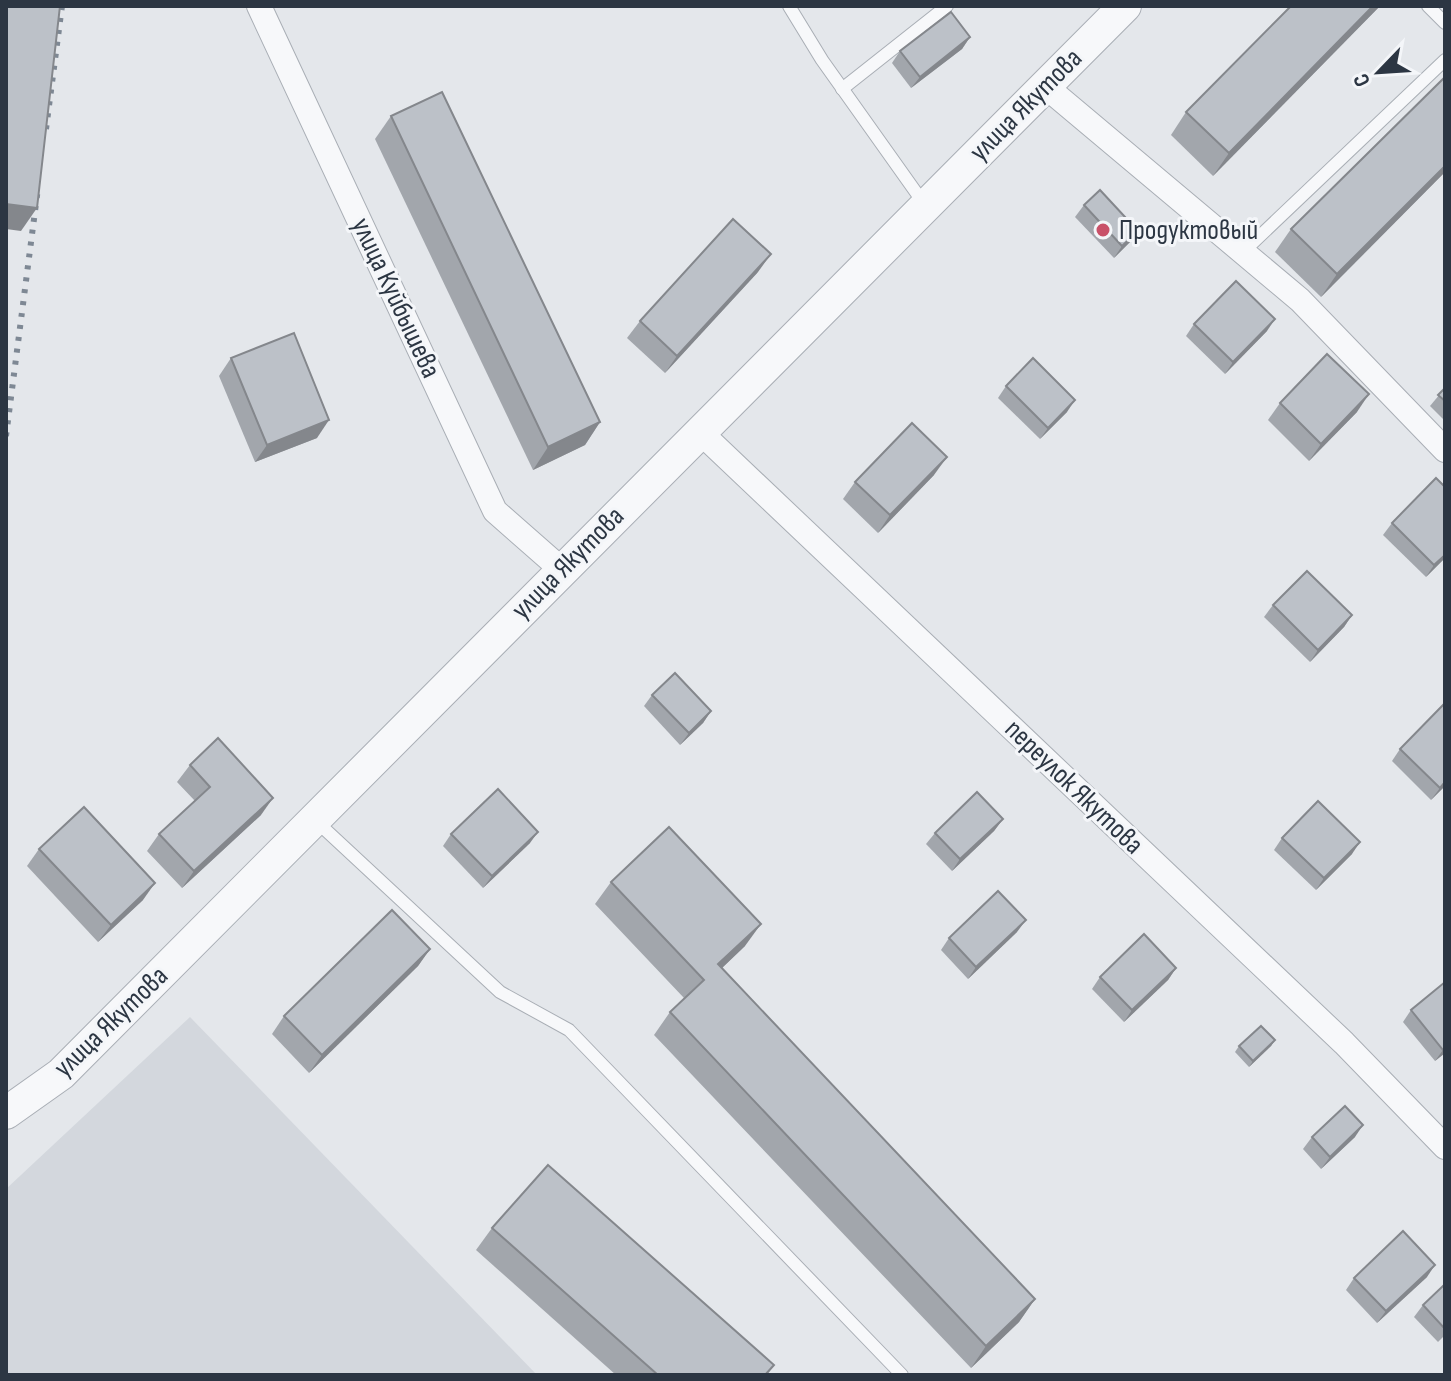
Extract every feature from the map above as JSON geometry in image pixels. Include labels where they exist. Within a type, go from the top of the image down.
[{"type":"street","name":"улица Куйбышева","points":[[259,6],[495,511],[561,569]]},
{"type":"street","name":"улица Якутова","points":[[6,1113],[61,1074],[1125,6]]},
{"type":"street","points":[[1045,86],[1300,300],[1445,450]]},
{"type":"street","name":"переулок Якутова","points":[[699,431],[1344,1043],[1445,1147]]},
{"type":"lane","points":[[789,6],[842,89],[925,205]]},
{"type":"lane","points":[[842,89],[947,6]]},
{"type":"lane","points":[[1428,6],[1445,23]]},
{"type":"lane","points":[[1243,252],[1445,60]]},
{"type":"lane","points":[[314,819],[500,992],[569,1030],[902,1375]]},
{"type":"shaded area","points":[[190,1017],[537,1375],[6,1375],[6,1189]]},
{"type":"building","points":[[6,6],[60,6],[37,208],[6,204]]},
{"type":"building","points":[[1291,6],[1373,6],[1229,153],[1186,112]]},
{"type":"building","points":[[951,12],[970,37],[920,77],[900,51]]},
{"type":"building","points":[[1445,77],[1445,166],[1337,274],[1291,229]]},
{"type":"building","points":[[442,92],[600,422],[548,447],[391,116]]},
{"type":"building","points":[[1100,190],[1138,231],[1122,246],[1084,205]]},
{"type":"building","points":[[733,219],[771,254],[677,356],[640,321]]},
{"type":"building","points":[[1236,281],[1275,319],[1233,362],[1194,324]]},
{"type":"building","points":[[294,333],[329,420],[267,445],[231,358]]},
{"type":"building","points":[[1327,354],[1369,394],[1321,444],[1280,403]]},
{"type":"building","points":[[1033,358],[1075,400],[1048,428],[1006,386]]},
{"type":"building","points":[[1445,388],[1445,401],[1438,395]]},
{"type":"building","points":[[912,423],[947,457],[890,515],[855,482]]},
{"type":"building","points":[[1436,478],[1445,487],[1445,555],[1434,565],[1392,523]]},
{"type":"building","points":[[1307,571],[1352,615],[1318,650],[1273,605]]},
{"type":"building","points":[[675,673],[711,711],[689,733],[652,695]]},
{"type":"building","points":[[1444,704],[1445,782],[1440,788],[1400,749]]},
{"type":"building","points":[[218,738],[273,798],[194,871],[159,834],[210,787],[190,765]]},
{"type":"building","points":[[498,789],[538,832],[492,876],[451,834]]},
{"type":"building","points":[[977,792],[1003,819],[960,859],[935,833]]},
{"type":"building","points":[[1318,801],[1360,842],[1324,878],[1282,838]]},
{"type":"building","points":[[84,807],[155,883],[111,925],[39,849]]},
{"type":"building","points":[[669,827],[761,924],[718,964],[1035,1299],[986,1346],[670,1012],[704,980],[611,882]]},
{"type":"building","points":[[998,891],[1026,920],[976,967],[949,938]]},
{"type":"building","points":[[392,910],[430,949],[322,1055],[284,1016]]},
{"type":"building","points":[[1144,934],[1176,968],[1132,1010],[1100,977]]},
{"type":"building","points":[[1445,982],[1445,1048],[1443,1050],[1411,1010]]},
{"type":"building","points":[[1261,1026],[1275,1040],[1253,1061],[1239,1046]]},
{"type":"building","points":[[1345,1106],[1363,1125],[1330,1157],[1312,1137]]},
{"type":"building","points":[[548,1165],[774,1365],[765,1375],[658,1375],[492,1228]]},
{"type":"building","points":[[1403,1231],[1435,1265],[1386,1311],[1354,1278]]},
{"type":"building","points":[[1445,1284],[1445,1329],[1423,1305]]},
{"type":"railway","points":[[46,129],[62,6]]},
{"type":"railway","points":[[6,436],[38,188]]},
{"type":"place","name":"Продуктовый","points":[[1103,230]]}]
